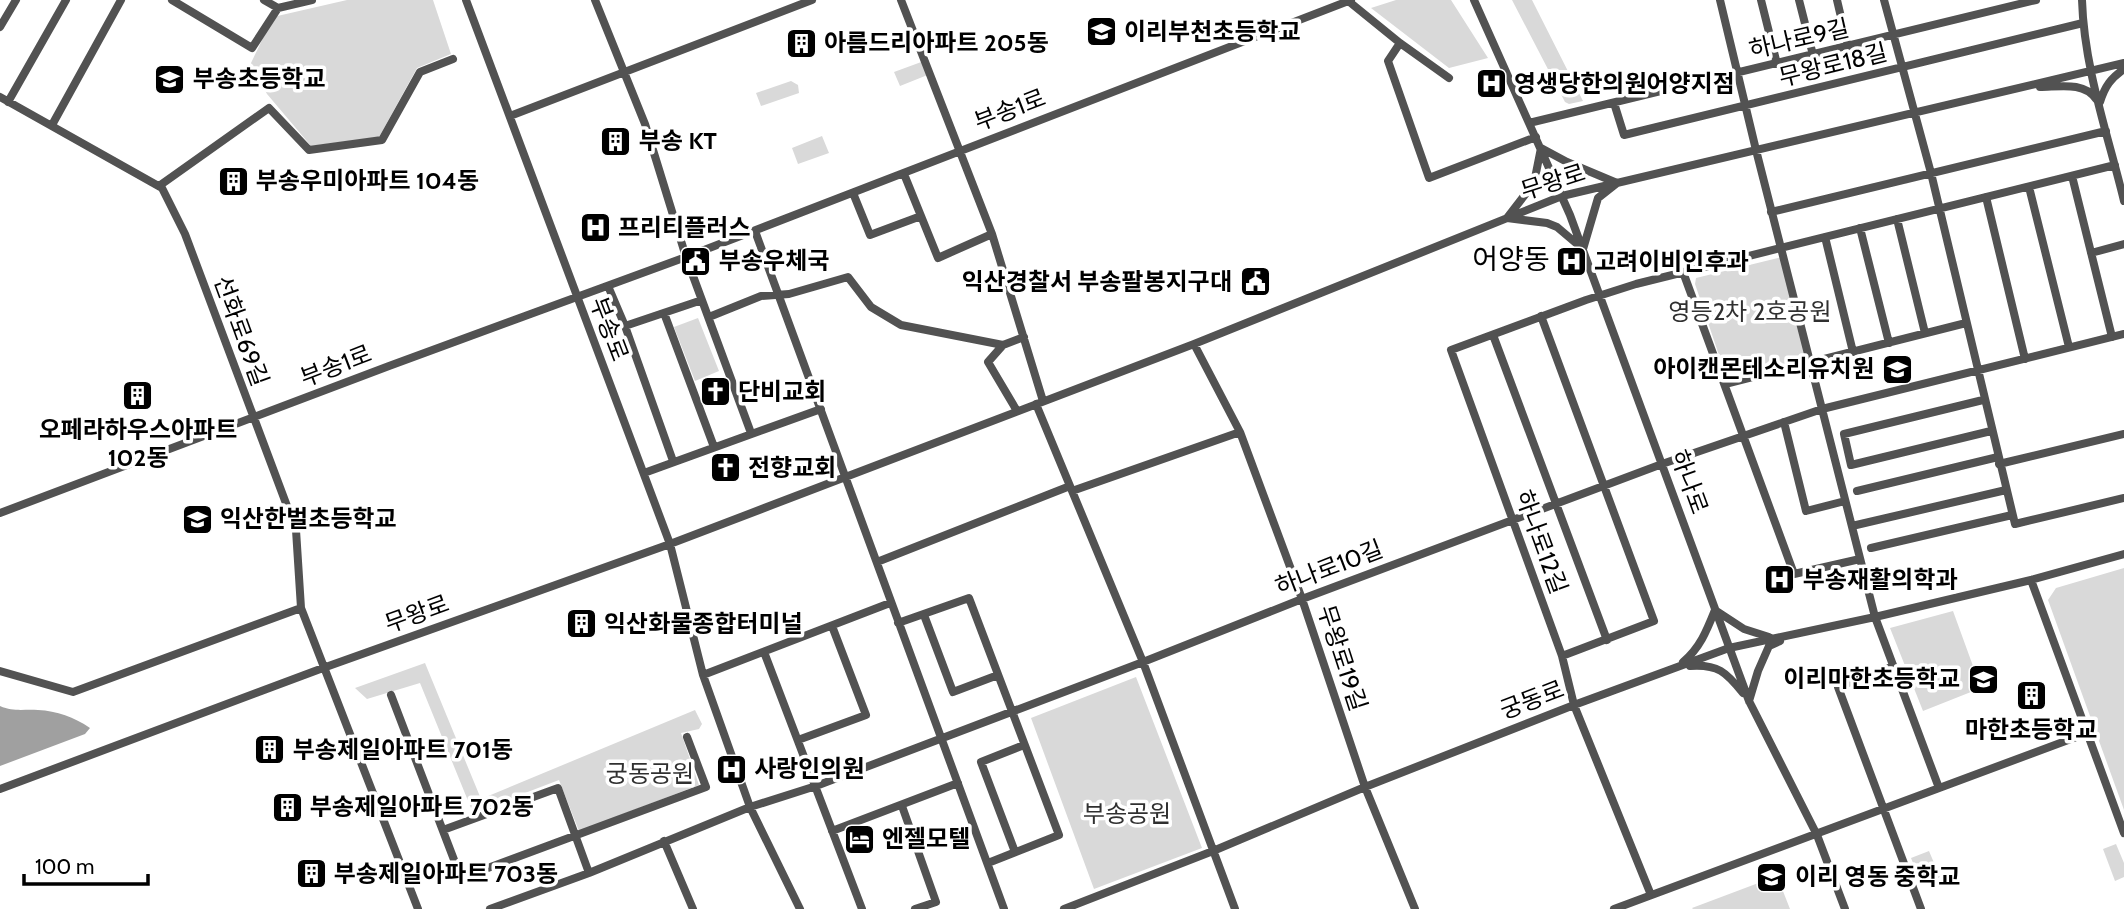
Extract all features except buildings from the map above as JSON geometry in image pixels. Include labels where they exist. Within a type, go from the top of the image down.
[{"type":"street","points":[[0,27],[16,0]]},
{"type":"street","points":[[66,0],[4,99],[159,186],[269,108],[309,150],[382,140],[420,72],[453,59]]},
{"type":"street","points":[[52,125],[121,0]]},
{"type":"street","points":[[173,0],[252,48],[278,8]]},
{"type":"street","points":[[264,0],[278,8],[312,0]]},
{"type":"street","name":"부송로","points":[[466,0],[670,544],[704,675],[750,807],[800,909]]},
{"type":"street","points":[[595,0],[645,124],[686,257],[751,433]]},
{"type":"street","points":[[510,116],[812,0]]},
{"type":"street","points":[[901,0],[992,234],[1024,337],[1040,402],[1071,489],[1143,662],[1235,909]]},
{"type":"street","name":"부송1로","points":[[0,513],[755,231],[1349,0],[1400,43],[1449,79]]},
{"type":"street","name":"하나로","points":[[1474,0],[1562,196],[1749,701],[1816,835],[1845,909]]},
{"type":"street","points":[[1720,0],[1780,248],[1875,617],[1939,788]]},
{"type":"street","points":[[1761,0],[1777,64]]},
{"type":"street","points":[[1799,0],[1813,55]]},
{"type":"street","points":[[1837,0],[1848,47]]},
{"type":"street","points":[[1884,0],[1931,173],[1983,400],[2015,524],[2124,498]]},
{"type":"street","name":"하나로9길","points":[[1529,123],[2036,0]]},
{"type":"street","points":[[2082,0],[2091,71],[2124,201]]},
{"type":"street","name":"무왕로18길","points":[[1614,103],[1624,135],[2083,23]]},
{"type":"street","points":[[1400,43],[1388,61],[1429,178],[1536,137]]},
{"type":"street","name":"무왕로","points":[[0,789],[323,668],[670,544],[1194,344],[1562,196],[2124,63]]},
{"type":"street","points":[[2099,104],[2105,87],[2124,69]]},
{"type":"street","points":[[2023,88],[2075,86],[2091,93],[2099,104]]},
{"type":"street","points":[[1771,212],[2106,131]]},
{"type":"street","points":[[1541,148],[1617,183],[1598,198],[1583,250],[1547,223],[1507,218],[1534,183],[1541,148]]},
{"type":"street","name":"하나로12길","points":[[1651,895],[1574,705],[1562,656],[1451,350],[1600,296],[1683,272],[2115,165]]},
{"type":"street","points":[[904,174],[938,258],[992,234]]},
{"type":"street","points":[[2072,176],[2112,337]]},
{"type":"street","name":"선화로69길","points":[[159,186],[185,234],[296,530],[301,608],[418,909]]},
{"type":"street","points":[[2029,187],[2069,348]]},
{"type":"street","points":[[853,193],[870,235],[921,216]]},
{"type":"street","points":[[1986,197],[2025,359]]},
{"type":"street","points":[[1897,219],[1925,333]]},
{"type":"street","points":[[1860,228],[1889,342]]},
{"type":"street","points":[[755,231],[1004,909]]},
{"type":"street","points":[[1825,237],[1853,352]]},
{"type":"street","points":[[2091,253],[2124,244]]},
{"type":"street","points":[[1683,272],[1794,574],[1860,559]]},
{"type":"street","points":[[709,317],[761,296],[789,294],[848,276],[871,307],[901,325],[1003,345]]},
{"type":"street","points":[[608,286],[673,461]]},
{"type":"street","points":[[625,326],[702,300]]},
{"type":"street","points":[[664,313],[714,447]]},
{"type":"street","points":[[1541,316],[1654,621],[1562,656]]},
{"type":"street","points":[[1725,384],[1966,323]]},
{"type":"street","name":"하나로10길","points":[[490,909],[589,873],[750,807],[816,786],[1143,662],[1302,598],[1662,464],[1822,409],[2124,334]]},
{"type":"street","points":[[1493,335],[1607,640]]},
{"type":"street","points":[[1017,411],[988,362],[1003,345],[1024,337]]},
{"type":"street","name":"무왕로19길","points":[[1194,344],[1240,432],[1302,598],[1365,787],[1415,909]]},
{"type":"street","points":[[1983,400],[1843,434],[1851,466],[1991,431]]},
{"type":"street","points":[[644,474],[673,461],[821,409]]},
{"type":"street","points":[[1784,422],[1806,511],[1845,501]]},
{"type":"street","points":[[877,562],[1071,489],[1240,432]]},
{"type":"street","points":[[1857,491],[2124,434]]},
{"type":"street","points":[[1852,526],[2006,490]]},
{"type":"street","points":[[1871,548],[2012,515]]},
{"type":"street","name":"궁동로","points":[[1064,909],[1213,851],[1365,787],[1729,648],[2031,580],[2124,554]]},
{"type":"street","points":[[2031,580],[2124,833]]},
{"type":"street","points":[[898,623],[969,598],[1059,835],[988,863]]},
{"type":"street","points":[[704,675],[890,603]]},
{"type":"street","points":[[0,671],[74,692],[301,608]]},
{"type":"street","points":[[1678,667],[1694,653],[1715,610],[1744,629],[1766,637],[1793,635]]},
{"type":"street","points":[[924,615],[953,692],[998,675]]},
{"type":"street","points":[[798,740],[866,715],[832,626]]},
{"type":"street","points":[[1749,701],[1769,646],[1793,635]]},
{"type":"street","points":[[764,652],[862,909]]},
{"type":"street","points":[[1678,667],[1707,665],[1726,673],[1749,701]]},
{"type":"street","points":[[1892,666],[1838,687],[1921,909]]},
{"type":"street","points":[[391,695],[461,878],[706,787],[687,737]]},
{"type":"street","points":[[1614,909],[2087,733]]},
{"type":"street","points":[[1015,852],[981,762],[1024,745]]},
{"type":"street","points":[[832,831],[958,783]]},
{"type":"street","points":[[443,830],[558,788],[589,873]]},
{"type":"street","points":[[901,806],[936,902],[915,909]]},
{"type":"street","points":[[664,841],[693,909]]},
{"type":"green space","points":[[347,0],[433,0],[451,54],[417,68],[379,137],[311,146],[267,94],[251,63],[273,17]]},
{"type":"green space","points":[[1396,0],[1451,0],[1488,58],[1449,68],[1371,8]]},
{"type":"green space","points":[[1512,0],[1532,0],[1583,101],[1569,104],[1565,102]]},
{"type":"green space","points":[[924,61],[930,74],[900,86],[894,72]]},
{"type":"green space","points":[[791,81],[798,85],[799,93],[761,106],[756,93]]},
{"type":"green space","points":[[822,136],[829,153],[798,164],[792,148]]},
{"type":"green space","name":"영등2차 2호공원","points":[[1782,257],[1807,361],[1733,379],[1726,376],[1695,284],[1696,278]]},
{"type":"green space","points":[[698,318],[719,371],[695,381],[674,327]]},
{"type":"green space","points":[[2124,568],[2124,810],[2048,600],[2056,588]]},
{"type":"green space","points":[[1953,611],[1981,688],[1923,711],[1890,628]]},
{"type":"green space","name":"궁동공원","points":[[425,663],[481,799],[695,710],[702,724],[699,729],[681,733],[699,785],[579,831],[559,780],[473,813],[420,683],[367,699],[355,688]]},
{"type":"green space","name":"부송공원","points":[[1136,677],[1202,848],[1094,889],[1031,718]]},
{"type":"green space","points":[[2116,844],[2124,863],[2124,877],[2115,881],[2103,849]]},
{"type":"green space","points":[[1929,851],[1940,877],[1922,885],[1911,858]]},
{"type":"green space","points":[[1777,876],[1790,909],[1692,908]]},
{"type":"shaded area","points":[[0,706],[14,710],[59,713],[90,728],[85,734],[0,766]]},
{"type":"place","name":"이리부천초등학교","points":[[1101,32]]},
{"type":"place","name":"아름드리아파트 205동","points":[[801,43]]},
{"type":"place","name":"부송초등학교","points":[[170,79]]},
{"type":"place","name":"영생당한의원어양지점","points":[[1491,84]]},
{"type":"place","name":"부송 KT","points":[[616,141]]},
{"type":"place","name":"부송우미아파트 104동","points":[[233,181]]},
{"type":"place","name":"프리티플러스","points":[[595,228]]},
{"type":"place","name":"부송우체국","points":[[696,261]]},
{"type":"place","name":"고려이비인후과","points":[[1571,262]]},
{"type":"place","name":"익산경찰서 부송팔봉지구대","points":[[1255,282]]},
{"type":"place","name":"아이캔몬테소리유치원","points":[[1897,369]]},
{"type":"place","name":"단비교회","points":[[715,392]]},
{"type":"place","name":"오페라하우스아파트 102동","points":[[138,396]]},
{"type":"place","name":"전향교회","points":[[725,468]]},
{"type":"place","name":"익산한벌초등학교","points":[[197,519]]},
{"type":"place","name":"부송재활의학과","points":[[1780,580]]},
{"type":"place","name":"익산화물종합터미널","points":[[581,624]]},
{"type":"place","name":"이리마한초등학교","points":[[1983,679]]},
{"type":"place","name":"마한초등학교","points":[[2031,696]]},
{"type":"place","name":"부송제일아파트 701동","points":[[270,750]]},
{"type":"place","name":"사랑인의원","points":[[731,769]]},
{"type":"place","name":"부송제일아파트 702동","points":[[287,807]]},
{"type":"place","name":"엔젤모텔","points":[[859,839]]},
{"type":"place","name":"부송제일아파트 703동","points":[[311,874]]},
{"type":"place","name":"이리 영동 중학교","points":[[1772,877]]},
{"type":"district","name":"어양동","points":[[1511,259]]}]
